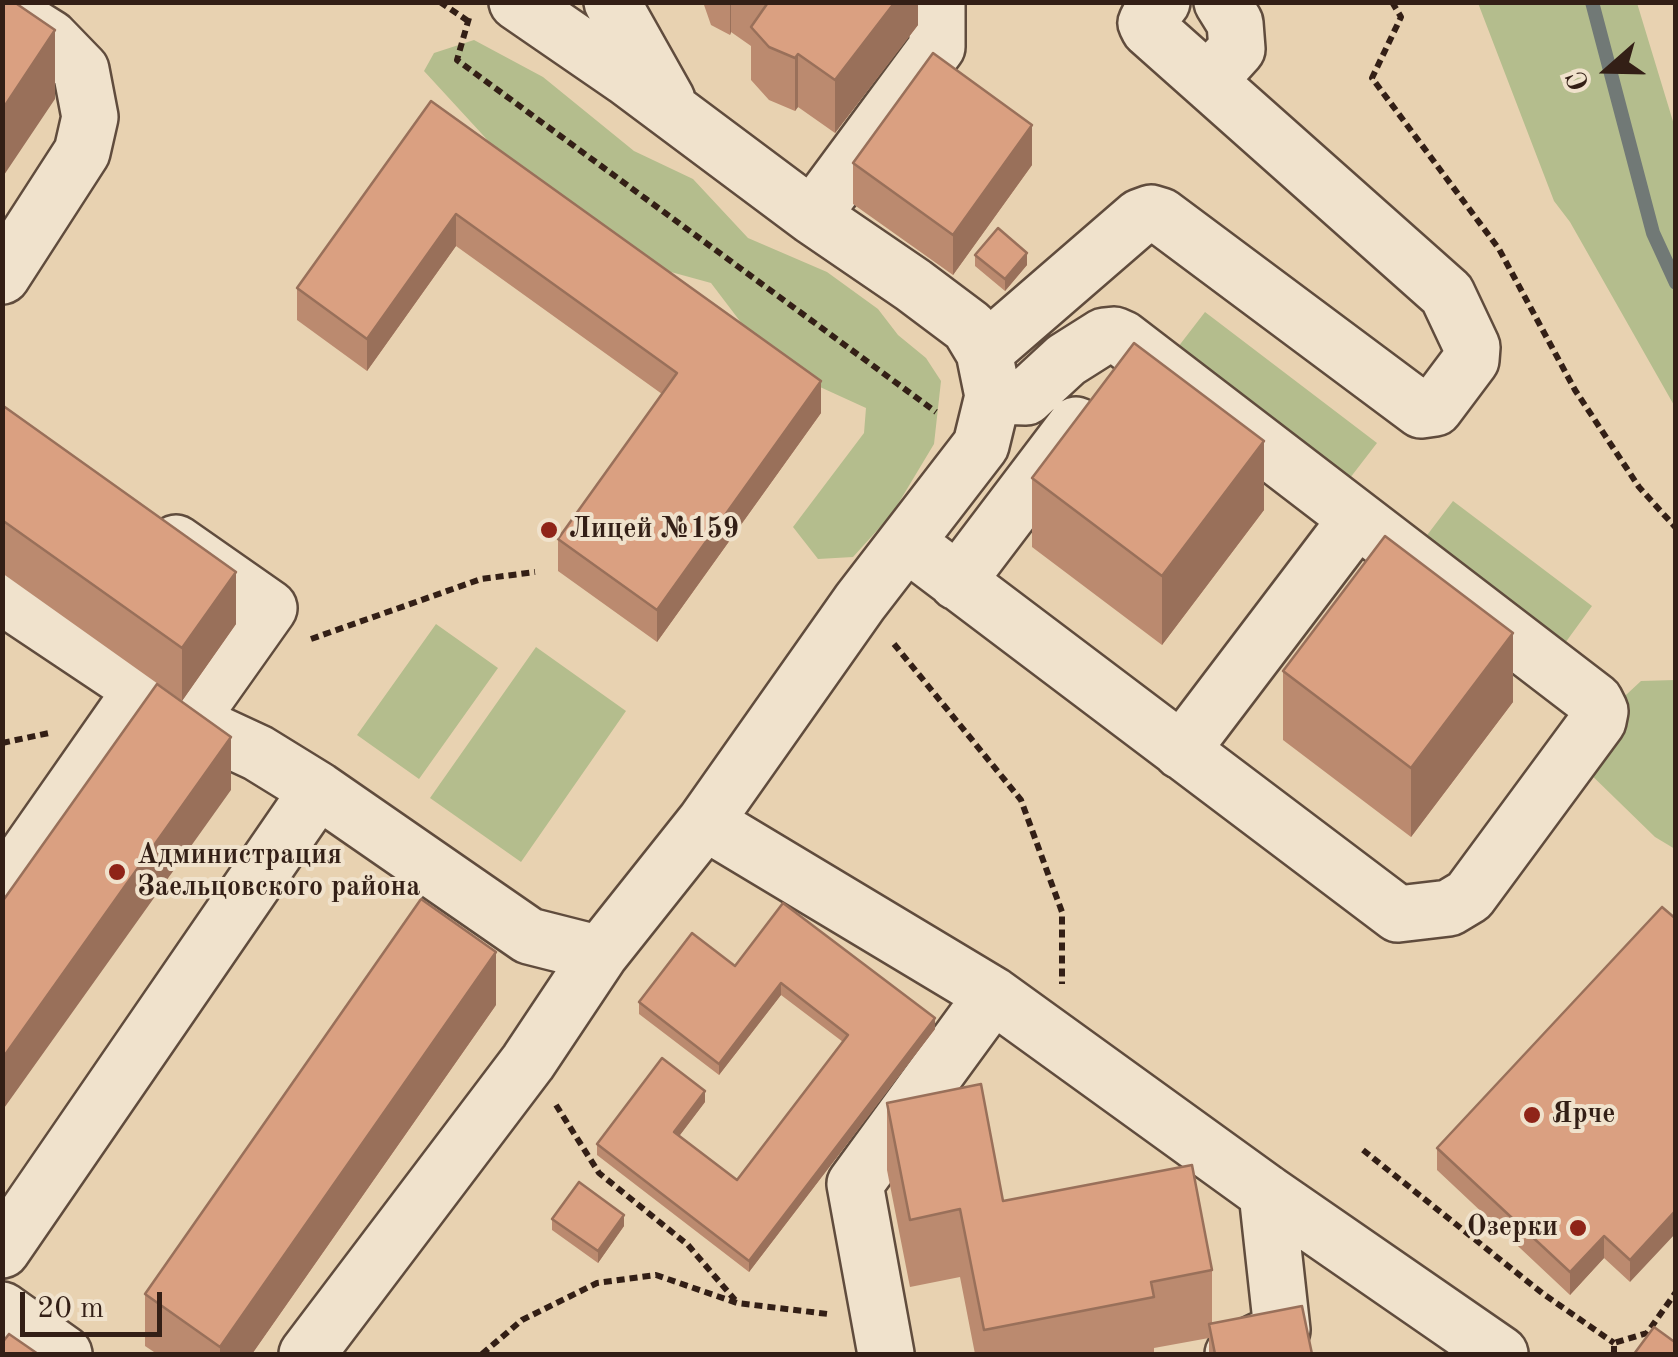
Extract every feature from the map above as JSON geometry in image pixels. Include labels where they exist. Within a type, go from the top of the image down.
[{"type":"lane","points":[[612,2],[673,112]]},
{"type":"lane","points":[[812,216],[936,46],[938,2]]},
{"type":"lane","points":[[958,582],[1113,305],[1140,217],[1151,213],[1161,216],[1421,410],[1434,408],[1471,360],[1472,347],[1447,294],[1150,29],[1148,17],[1162,2]]},
{"type":"lane","points":[[1208,81],[1236,49],[1235,23],[1222,2]]},
{"type":"lane","points":[[2,8],[50,38],[82,70],[90,117],[82,152],[2,276]]},
{"type":"lane","points":[[486,12],[673,112],[969,327],[986,397]]},
{"type":"lane","points":[[986,397],[1020,398],[1031,394],[1066,360],[1104,336],[1114,335],[1113,305]]},
{"type":"lane","points":[[307,1354],[528,1062],[600,954],[705,822],[860,602],[907,543],[986,397],[1113,305]]},
{"type":"lane","points":[[907,543],[1398,914],[1449,908],[1468,896],[1598,721],[1600,711],[1595,701],[1357,519],[1113,305]]},
{"type":"lane","points":[[1181,752],[1357,519]]},
{"type":"lane","points":[[143,520],[268,608],[189,722]]},
{"type":"lane","points":[[2,596],[189,722],[258,753],[318,790],[529,936],[600,954]]},
{"type":"lane","points":[[2,890],[141,691]]},
{"type":"lane","points":[[2,1250],[318,790]]},
{"type":"lane","points":[[705,822],[993,995],[1267,1193],[1500,1354]]},
{"type":"lane","points":[[882,1336],[855,1184],[993,995]]},
{"type":"lane","points":[[1233,1354],[1282,1330],[1267,1193]]},
{"type":"lane","points":[[2,1310],[64,1354]]},
{"type":"path","points":[[440,2],[486,12],[458,60],[986,397]]},
{"type":"path","points":[[1392,2],[1401,17],[1372,78],[1500,249],[1575,390],[1639,487],[1676,528]]},
{"type":"path","points":[[300,644],[481,579],[534,572]]},
{"type":"path","points":[[860,602],[1021,800],[1062,912],[1060,1040]]},
{"type":"path","points":[[528,1062],[598,1173],[688,1245],[736,1302]]},
{"type":"path","points":[[1364,1150],[1542,1293],[1614,1343]]},
{"type":"path","points":[[482,1354],[522,1320],[597,1284],[656,1275],[736,1302],[882,1336]]},
{"type":"path","points":[[1614,1343],[1647,1332],[1676,1292]]},
{"type":"path","points":[[1614,1343],[1614,1354]]},
{"type":"green space","points":[[1478,3],[1637,3],[1675,128],[1675,407],[1570,222],[1554,201]]},
{"type":"green space","points":[[474,40],[543,77],[634,151],[693,179],[748,238],[827,272],[878,309],[898,335],[926,358],[941,381],[934,444],[892,514],[853,557],[818,559],[793,527],[864,433],[866,408],[774,366],[711,283],[660,269],[527,183],[424,71],[434,53]]},
{"type":"green space","points":[[1205,312],[1377,443],[1350,478],[1322,478],[1168,360]]},
{"type":"green space","points":[[1453,501],[1592,606],[1552,661],[1412,555]]},
{"type":"green space","points":[[436,624],[498,668],[419,779],[357,735]]},
{"type":"green space","points":[[536,647],[626,711],[521,862],[430,798]]},
{"type":"green space","points":[[1675,680],[1675,849],[1655,837],[1580,764],[1613,707],[1641,681]]},
{"type":"building","points":[[2,2],[14,2],[55,30],[2,110]]},
{"type":"building","points":[[765,2],[895,2],[835,80],[798,54],[795,58],[769,47],[751,27]]},
{"type":"building","points":[[933,53],[1032,125],[953,235],[853,163]]},
{"type":"building","points":[[431,101],[821,381],[657,610],[558,539],[677,373],[456,214],[367,339],[297,288]]},
{"type":"building","points":[[998,228],[1027,253],[1005,279],[975,255]]},
{"type":"building","points":[[1134,343],[1264,441],[1162,576],[1032,478]]},
{"type":"building","points":[[2,405],[236,572],[182,648],[2,520]]},
{"type":"building","points":[[1385,536],[1513,633],[1411,768],[1283,671]]},
{"type":"building","name":"Администрация Заельцовского района","points":[[157,684],[231,737],[2,1059],[2,902]]},
{"type":"building","points":[[421,899],[496,952],[220,1347],[145,1294]]},
{"type":"building","points":[[783,903],[935,1018],[749,1261],[597,1144],[662,1058],[705,1091],[674,1132],[737,1180],[848,1035],[781,983],[719,1064],[639,1002],[692,933],[735,966]]},
{"type":"building","points":[[1662,907],[1676,919],[1676,1210],[1630,1260],[1604,1236],[1570,1272],[1437,1148]]},
{"type":"building","points":[[981,1084],[1003,1201],[1192,1165],[1212,1270],[1151,1282],[1154,1297],[984,1330],[960,1209],[910,1220],[887,1103]]},
{"type":"building","points":[[579,1182],[624,1215],[598,1251],[552,1219]]},
{"type":"building","points":[[1302,1306],[1312,1354],[1215,1354],[1209,1324]]},
{"type":"building","points":[[1654,1327],[1676,1343],[1676,1354],[1634,1354]]},
{"type":"building","points":[[9,1334],[38,1354],[2,1354],[2,1343]]},
{"type":"waterway","points":[[1592,2],[1653,233],[1676,283]]},
{"type":"place","name":"Лицей №159","points":[[549,530]]},
{"type":"place","name":"Администрация Заельцовского района","points":[[117,872]]},
{"type":"place","name":"Ярче","points":[[1532,1115]]},
{"type":"place","name":"Озерки","points":[[1578,1228]]}]
